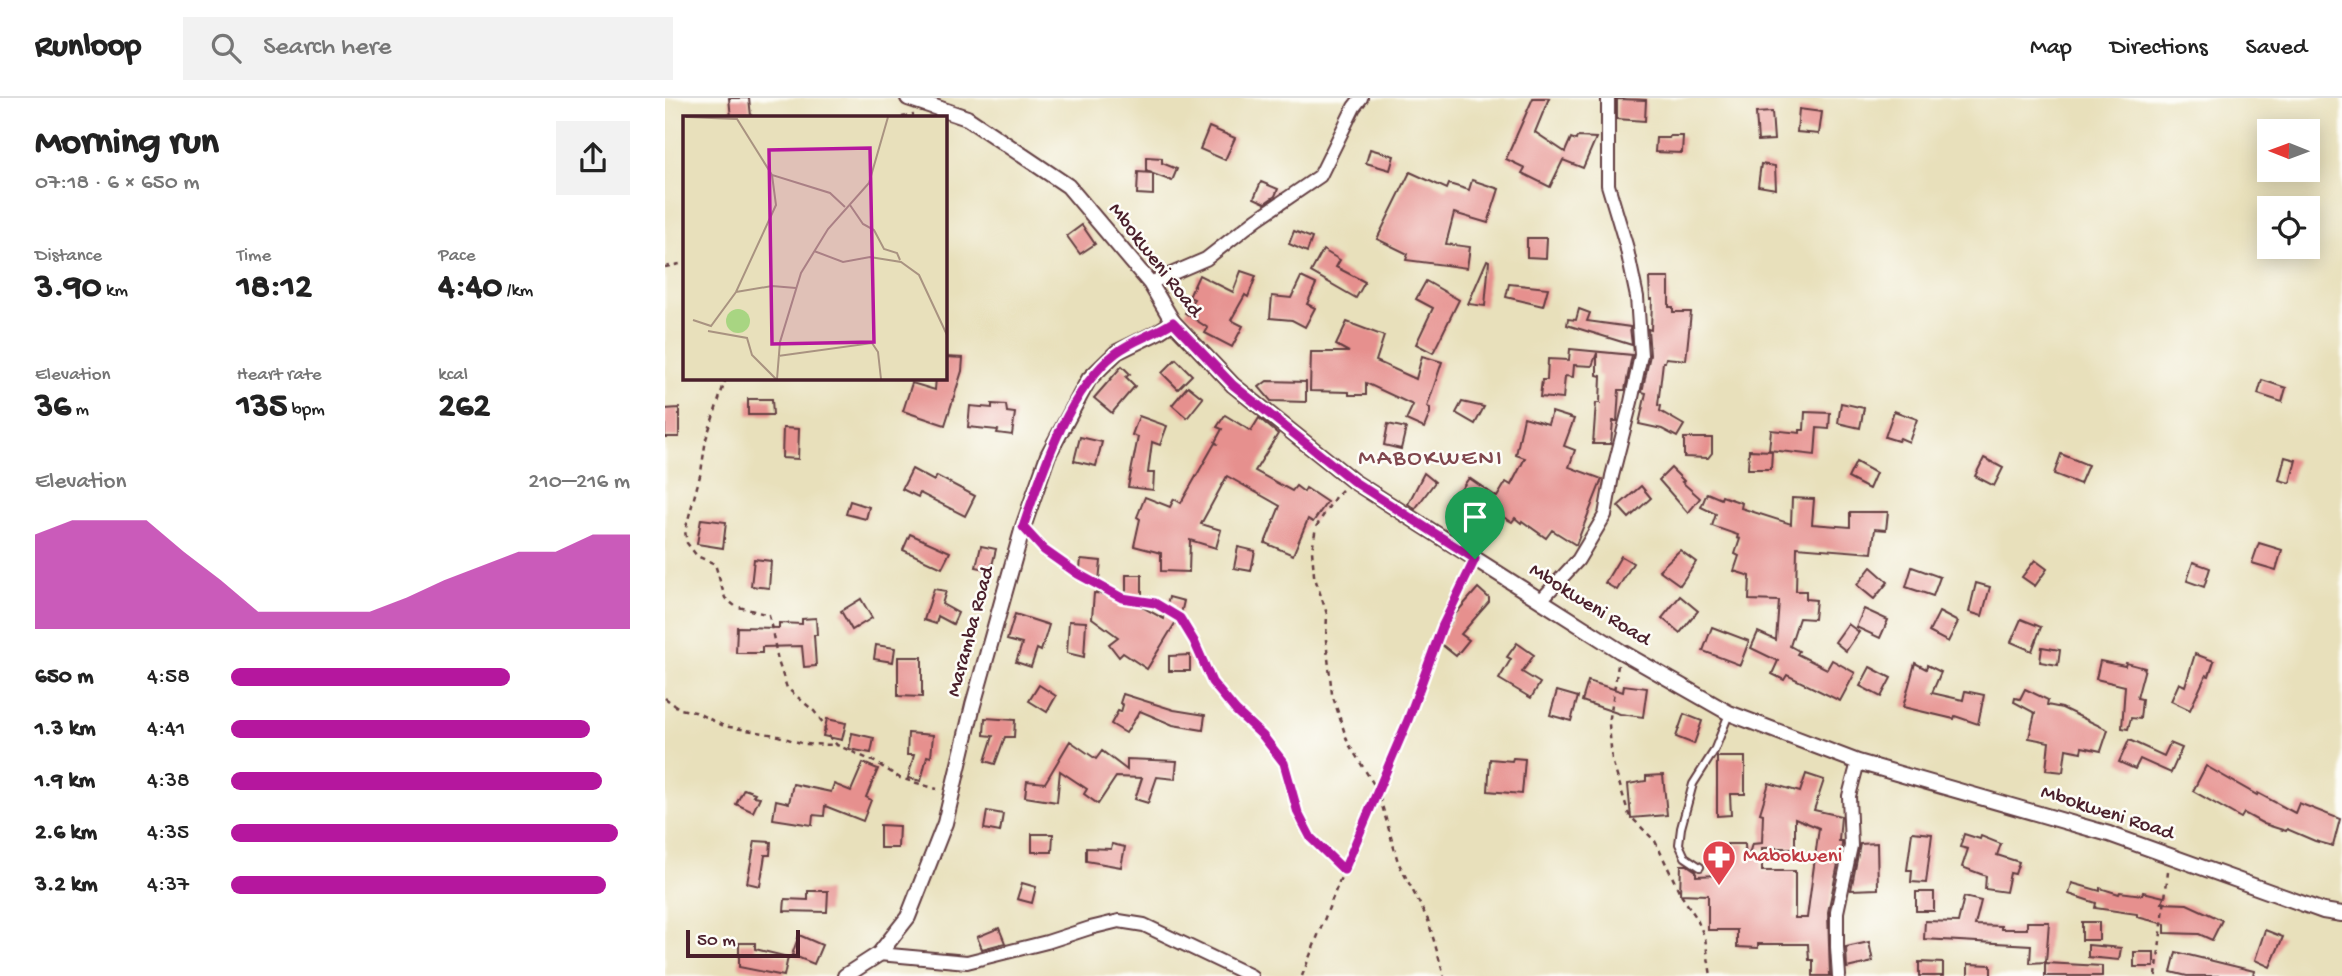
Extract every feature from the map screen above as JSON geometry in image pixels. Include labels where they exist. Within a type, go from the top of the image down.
[{"type":"street","name":"Mbokweni Road","points":[[908,98],[967,118],[1068,186],[1150,283],[1173,322],[1233,385],[1353,481],[1620,651],[1729,713],[1858,762],[2109,834],[2323,911],[2342,914]]},
{"type":"street","points":[[1150,283],[1206,259],[1268,211],[1320,176],[1361,98]]},
{"type":"street","points":[[1541,600],[1578,560],[1605,515],[1640,355],[1637,297],[1626,246],[1608,185],[1608,98]]},
{"type":"street","name":"Maramba Road","points":[[845,976],[879,954],[908,917],[945,823],[1023,527],[1048,455],[1089,379],[1117,352],[1173,322]]},
{"type":"street","points":[[1839,976],[1837,912],[1851,846],[1849,796],[1858,762]]},
{"type":"street","points":[[879,954],[967,962],[1047,943],[1119,921],[1145,925],[1251,976]]},
{"type":"lane","points":[[1700,867],[1685,857],[1679,844],[1681,828],[1693,784],[1714,751],[1729,713]]},
{"type":"path","points":[[665,267],[683,263]]},
{"type":"path","points":[[725,380],[706,439],[701,472],[687,516],[687,543],[697,556],[715,565],[725,598],[735,606],[769,615],[778,661],[787,688],[814,711],[823,723],[827,736],[837,745],[875,762],[900,778],[925,784],[952,796]]},
{"type":"path","points":[[1353,481],[1335,497],[1316,527],[1313,550],[1314,575],[1327,614],[1326,640],[1332,694],[1348,743],[1378,791],[1398,862],[1428,920],[1444,976]]},
{"type":"path","points":[[1023,527],[1044,550],[1087,579],[1122,598],[1155,603],[1180,618],[1194,641],[1212,682],[1236,711],[1263,736],[1284,763],[1298,813],[1311,838],[1344,870]]},
{"type":"path","points":[[1302,976],[1408,720],[1442,627],[1475,559]]},
{"type":"path","points":[[1620,651],[1609,724],[1612,760],[1629,815],[1655,841],[1681,895],[1696,917],[1705,938],[1711,976]]},
{"type":"path","points":[[665,698],[680,709],[695,712],[725,726],[775,735],[804,744],[837,745]]},
{"type":"path","points":[[2156,976],[2170,856]]},
{"type":"building","points":[[729,98],[749,98],[751,116],[731,116]]},
{"type":"building","points":[[1533,98],[1549,98],[1535,132],[1565,152],[1571,138],[1596,138],[1583,168],[1563,160],[1550,187],[1522,173],[1525,168],[1506,159]]},
{"type":"building","points":[[1617,99],[1646,100],[1645,121],[1617,119]]},
{"type":"building","points":[[1799,109],[1822,112],[1819,134],[1797,132]]},
{"type":"building","points":[[1772,112],[1774,140],[1758,141],[1756,113]]},
{"type":"building","points":[[1209,127],[1235,138],[1225,160],[1200,149]]},
{"type":"building","points":[[1683,136],[1682,153],[1655,152],[1656,138]]},
{"type":"building","points":[[1370,149],[1394,156],[1390,170],[1366,163]]},
{"type":"building","points":[[1146,157],[1162,158],[1162,163],[1177,169],[1172,181],[1153,174],[1153,195],[1137,194],[1138,172],[1152,173],[1146,171]]},
{"type":"building","points":[[1761,164],[1775,166],[1776,189],[1758,186]]},
{"type":"building","points":[[1410,172],[1447,189],[1449,184],[1469,190],[1472,180],[1499,189],[1488,223],[1454,213],[1446,244],[1470,247],[1467,268],[1406,260],[1408,254],[1377,239]]},
{"type":"building","points":[[1261,182],[1278,189],[1275,196],[1265,203],[1254,198]]},
{"type":"building","points":[[1082,225],[1095,244],[1080,254],[1067,236]]},
{"type":"building","points":[[1294,231],[1312,238],[1307,252],[1289,244]]},
{"type":"building","points":[[1527,238],[1547,238],[1546,258],[1527,257]]},
{"type":"building","points":[[1323,250],[1340,260],[1336,267],[1365,282],[1356,298],[1311,272]]},
{"type":"building","points":[[1487,260],[1485,306],[1468,304]]},
{"type":"building","points":[[1241,271],[1256,276],[1248,297],[1245,295],[1231,320],[1243,326],[1232,347],[1205,333],[1208,328],[1185,313],[1194,299],[1189,297],[1199,275],[1233,292]]},
{"type":"building","points":[[1301,277],[1316,284],[1307,304],[1315,308],[1305,327],[1292,320],[1270,318],[1272,296],[1291,298]]},
{"type":"building","points":[[1649,278],[1669,278],[1669,307],[1673,307],[1673,312],[1691,312],[1686,360],[1666,358],[1663,362],[1658,405],[1661,406],[1660,411],[1684,425],[1677,437],[1662,429],[1639,424],[1650,355],[1648,329],[1651,330],[1652,299]]},
{"type":"building","points":[[1426,281],[1459,300],[1433,353],[1416,344],[1433,308],[1416,299]]},
{"type":"building","points":[[1509,284],[1548,288],[1543,306],[1506,297]]},
{"type":"building","points":[[1579,309],[1590,313],[1587,321],[1630,327],[1632,345],[1567,325],[1568,319],[1576,320]]},
{"type":"building","points":[[1347,322],[1384,336],[1376,361],[1416,379],[1422,356],[1442,362],[1427,407],[1430,408],[1430,413],[1424,428],[1406,420],[1413,405],[1366,383],[1366,395],[1310,391],[1311,352],[1349,352],[1336,345]]},
{"type":"building","points":[[1570,349],[1632,355],[1625,390],[1619,390],[1617,421],[1613,421],[1611,444],[1593,444],[1596,403],[1600,403],[1601,376],[1597,375],[1597,353],[1592,366],[1574,365],[1573,377],[1565,376],[1563,399],[1540,397],[1542,380],[1547,380],[1548,359],[1569,360]]},
{"type":"building","points":[[947,357],[963,358],[962,371],[945,425],[903,411],[912,383],[935,390],[936,380],[947,380]]},
{"type":"building","points":[[1176,359],[1192,375],[1178,389],[1162,373]]},
{"type":"building","points":[[1122,366],[1130,374],[1126,377],[1135,386],[1112,413],[1094,398]]},
{"type":"building","points":[[2262,380],[2286,388],[2282,402],[2258,394]]},
{"type":"building","points":[[1267,381],[1306,382],[1306,402],[1271,401],[1259,387]]},
{"type":"building","points":[[1188,386],[1203,398],[1187,418],[1172,405]]},
{"type":"building","points":[[748,399],[772,399],[773,415],[748,415]]},
{"type":"building","points":[[1462,402],[1484,407],[1475,424],[1456,413]]},
{"type":"building","points":[[1841,403],[1864,408],[1860,428],[1838,423]]},
{"type":"building","points":[[992,404],[1006,405],[1007,412],[1015,413],[1012,435],[997,433],[998,430],[968,427],[970,406],[992,408]]},
{"type":"building","points":[[679,408],[679,437],[665,437],[665,409]]},
{"type":"building","points":[[1894,411],[1917,419],[1909,442],[1885,437]]},
{"type":"building","points":[[1552,412],[1574,419],[1564,446],[1575,450],[1569,467],[1602,479],[1576,545],[1552,530],[1546,538],[1522,521],[1521,523],[1515,518],[1512,522],[1482,505],[1470,522],[1449,507],[1469,478],[1497,497],[1506,482],[1511,485],[1525,458],[1516,455],[1524,417],[1548,424]]},
{"type":"building","points":[[1805,412],[1830,413],[1829,429],[1817,428],[1815,455],[1769,450],[1771,430],[1800,433],[1800,430],[1804,430]]},
{"type":"building","points":[[1225,415],[1251,431],[1259,418],[1278,434],[1255,471],[1292,491],[1296,486],[1304,492],[1306,488],[1327,502],[1313,522],[1308,519],[1293,555],[1265,543],[1280,506],[1227,476],[1201,524],[1221,530],[1216,548],[1190,540],[1189,572],[1161,571],[1161,553],[1134,546],[1140,519],[1137,517],[1145,497],[1170,507],[1174,499],[1181,503],[1215,443],[1218,444],[1215,442],[1222,429],[1217,427]]},
{"type":"building","points":[[1139,416],[1167,426],[1160,445],[1152,442],[1148,473],[1154,473],[1153,490],[1128,487],[1138,437],[1132,435]]},
{"type":"building","points":[[1388,424],[1406,428],[1401,449],[1384,445]]},
{"type":"building","points":[[783,428],[799,429],[798,459],[782,458]]},
{"type":"building","points":[[1080,437],[1102,442],[1096,466],[1074,461]]},
{"type":"building","points":[[1684,438],[1712,438],[1712,453],[1708,458],[1684,457]]},
{"type":"building","points":[[1749,450],[1772,451],[1771,469],[1748,469]]},
{"type":"building","points":[[2061,454],[2088,465],[2080,484],[2054,474]]},
{"type":"building","points":[[2285,457],[2296,460],[2290,483],[2279,480]]},
{"type":"building","points":[[1984,458],[2003,468],[1994,486],[1975,476]]},
{"type":"building","points":[[1856,462],[1876,473],[1869,489],[1848,478]]},
{"type":"building","points":[[1671,468],[1700,498],[1688,513],[1659,480]]},
{"type":"building","points":[[912,469],[934,481],[937,476],[975,496],[965,516],[920,493],[918,497],[902,489]]},
{"type":"building","points":[[1424,473],[1435,482],[1415,509],[1408,504]]},
{"type":"building","points":[[1641,486],[1651,498],[1629,518],[1618,506]]},
{"type":"building","points":[[1707,493],[1742,503],[1741,508],[1791,524],[1792,498],[1814,499],[1812,524],[1850,527],[1850,512],[1888,512],[1886,530],[1875,529],[1872,553],[1797,547],[1796,591],[1806,591],[1806,599],[1816,600],[1814,619],[1799,618],[1790,646],[1799,651],[1797,654],[1827,669],[1832,660],[1855,673],[1840,701],[1787,675],[1784,680],[1772,674],[1778,661],[1751,648],[1758,632],[1776,640],[1779,601],[1749,600],[1750,576],[1734,571],[1739,556],[1735,554],[1740,539],[1737,538],[1738,535],[1712,526],[1716,514],[1701,507]]},
{"type":"building","points":[[850,501],[869,507],[866,519],[846,514]]},
{"type":"building","points":[[701,519],[726,522],[723,548],[697,544]]},
{"type":"building","points":[[910,534],[950,552],[942,568],[903,550]]},
{"type":"building","points":[[2259,543],[2282,550],[2276,570],[2252,563]]},
{"type":"building","points":[[981,546],[996,549],[991,570],[976,567]]},
{"type":"building","points":[[1238,547],[1255,551],[1251,571],[1234,568]]},
{"type":"building","points":[[1680,550],[1696,562],[1680,585],[1659,570]]},
{"type":"building","points":[[1621,556],[1633,563],[1617,590],[1605,583]]},
{"type":"building","points":[[754,559],[771,561],[769,588],[751,586]]},
{"type":"building","points":[[1081,559],[1101,561],[1099,581],[1079,579]]},
{"type":"building","points":[[2035,560],[2047,569],[2035,586],[2022,577]]},
{"type":"building","points":[[2193,562],[2210,568],[2204,587],[2187,581]]},
{"type":"building","points":[[1871,567],[1888,582],[1874,599],[1857,585]]},
{"type":"building","points":[[1912,567],[1940,577],[1933,596],[1906,587]]},
{"type":"building","points":[[1126,575],[1142,575],[1142,607],[1164,619],[1169,597],[1184,601],[1179,622],[1177,620],[1147,669],[1123,653],[1119,657],[1109,644],[1118,637],[1092,618],[1094,593],[1126,596]]},
{"type":"building","points":[[1976,583],[1990,587],[1982,616],[1969,612]]},
{"type":"building","points":[[1478,588],[1489,598],[1489,602],[1461,634],[1469,640],[1456,656],[1436,640]]},
{"type":"building","points":[[934,589],[946,591],[942,604],[958,613],[953,624],[938,616],[936,624],[924,620]]},
{"type":"building","points":[[1680,596],[1698,611],[1680,633],[1662,618]]},
{"type":"building","points":[[861,599],[872,618],[852,630],[841,611]]},
{"type":"building","points":[[1864,609],[1888,620],[1880,638],[1856,627]]},
{"type":"building","points":[[1939,612],[1958,622],[1948,642],[1929,632]]},
{"type":"building","points":[[1015,614],[1049,625],[1041,651],[1037,649],[1031,667],[1016,662],[1022,644],[1007,640]]},
{"type":"building","points":[[816,618],[816,666],[804,667],[802,646],[762,647],[762,653],[736,653],[737,627],[779,628],[779,623],[802,624],[802,619]]},
{"type":"building","points":[[2021,619],[2041,627],[2032,651],[2011,642]]},
{"type":"building","points":[[1069,621],[1086,622],[1084,657],[1067,653]]},
{"type":"building","points":[[1848,624],[1859,632],[1846,651],[1835,642]]},
{"type":"building","points":[[1712,627],[1749,641],[1740,665],[1703,651]]},
{"type":"building","points":[[1517,643],[1534,655],[1522,672],[1540,683],[1531,698],[1499,679],[1511,659],[1507,657]]},
{"type":"building","points":[[876,645],[895,648],[893,662],[874,659]]},
{"type":"building","points":[[2042,647],[2060,650],[2058,665],[2040,662]]},
{"type":"building","points":[[2195,654],[2214,661],[2209,676],[2206,675],[2190,710],[2171,701],[2179,683],[2185,686]]},
{"type":"building","points":[[1190,655],[1190,671],[1169,671],[1169,656]]},
{"type":"building","points":[[898,657],[922,657],[922,697],[898,696]]},
{"type":"building","points":[[2100,661],[2145,668],[2137,698],[2142,699],[2140,719],[2131,718],[2128,729],[2122,728],[2125,686],[2096,679]]},
{"type":"building","points":[[1915,663],[1941,672],[1932,693],[1963,700],[1965,691],[1984,695],[1978,724],[1955,716],[1954,719],[1903,707]]},
{"type":"building","points":[[1870,667],[1891,678],[1881,697],[1860,686]]},
{"type":"building","points":[[1588,681],[1623,692],[1624,685],[1647,688],[1643,717],[1620,714],[1582,701]]},
{"type":"building","points":[[1039,685],[1056,696],[1047,712],[1029,701]]},
{"type":"building","points":[[2025,689],[2048,700],[2047,705],[2062,708],[2108,730],[2101,751],[2082,747],[2081,752],[2066,749],[2063,772],[2046,770],[2049,742],[2029,738],[2035,713],[2014,702],[2015,698],[2020,699]]},
{"type":"building","points":[[1557,691],[1578,697],[1571,721],[1550,715]]},
{"type":"building","points":[[1123,694],[1174,710],[1205,715],[1203,730],[1173,725],[1140,711],[1126,733],[1111,724],[1118,711],[1121,712]]},
{"type":"building","points":[[1684,714],[1702,721],[1694,744],[1676,737]]},
{"type":"building","points":[[985,718],[1015,720],[1014,737],[1005,737],[995,764],[985,761],[993,736],[984,735]]},
{"type":"building","points":[[827,719],[846,723],[842,740],[823,736]]},
{"type":"building","points":[[852,733],[874,738],[871,753],[849,749]]},
{"type":"building","points":[[908,733],[933,735],[931,757],[927,756],[921,781],[908,778],[914,755],[907,755]]},
{"type":"building","points":[[2129,740],[2164,756],[2170,743],[2182,748],[2171,773],[2140,759],[2135,769],[2119,762]]},
{"type":"building","points":[[1070,741],[1096,759],[1102,751],[1127,770],[1127,759],[1177,761],[1175,779],[1157,777],[1148,803],[1135,799],[1142,778],[1116,777],[1098,804],[1084,794],[1087,789],[1060,771],[1057,802],[1025,797],[1027,781],[1045,783]]},
{"type":"building","points":[[1717,757],[1745,757],[1745,794],[1730,794],[1731,815],[1717,816]]},
{"type":"building","points":[[1513,758],[1525,759],[1522,794],[1488,791],[1490,759],[1512,761]]},
{"type":"building","points":[[863,763],[878,769],[866,797],[871,800],[863,821],[825,806],[824,816],[813,815],[812,825],[773,819],[776,800],[789,803],[793,784],[831,792],[834,784],[851,791]]},
{"type":"building","points":[[2206,766],[2295,813],[2299,803],[2340,819],[2333,846],[2287,829],[2286,831],[2264,824],[2244,813],[2241,818],[2193,791]]},
{"type":"building","points":[[1806,774],[1824,780],[1814,810],[1841,816],[1839,841],[1842,841],[1842,845],[1828,912],[1830,976],[1813,976],[1813,960],[1809,960],[1808,944],[1758,944],[1758,948],[1737,947],[1737,930],[1708,930],[1708,895],[1680,894],[1681,865],[1687,865],[1696,871],[1696,876],[1720,875],[1720,867],[1727,867],[1727,844],[1745,844],[1746,864],[1752,844],[1762,843],[1763,814],[1760,813],[1769,783],[1800,792]],"holes":[[[1795,818],[1819,828],[1807,918],[1795,918],[1795,871],[1762,871],[1762,848],[1795,848]]]},
{"type":"building","points":[[1663,775],[1667,815],[1631,818],[1628,784],[1646,781],[1646,776]]},
{"type":"building","points":[[744,789],[755,793],[753,796],[760,797],[753,812],[736,804]]},
{"type":"building","points":[[987,811],[1003,814],[1000,832],[984,829]]},
{"type":"building","points":[[880,825],[899,826],[898,848],[880,848]]},
{"type":"building","points":[[1912,832],[1932,834],[1926,883],[1911,882],[1912,870],[1907,870]]},
{"type":"building","points":[[1032,834],[1053,834],[1052,852],[1032,852]]},
{"type":"building","points":[[1964,834],[1980,839],[1981,836],[2001,844],[1997,855],[2019,862],[2015,874],[2010,873],[2006,892],[1985,889],[1986,876],[1962,867],[1968,849],[1960,847]]},
{"type":"building","points":[[755,841],[771,842],[770,855],[765,855],[760,886],[747,883]]},
{"type":"building","points":[[1877,843],[1878,889],[1851,890],[1860,844]]},
{"type":"building","points":[[1112,844],[1125,847],[1121,867],[1086,861],[1086,848],[1111,849]]},
{"type":"building","points":[[1022,883],[1036,887],[1032,903],[1017,899]]},
{"type":"building","points":[[2072,883],[2119,894],[2142,895],[2143,892],[2164,897],[2162,903],[2187,904],[2222,920],[2212,940],[2199,934],[2165,933],[2165,924],[2137,917],[2137,914],[2095,908],[2096,903],[2069,894]]},
{"type":"building","points":[[808,891],[828,891],[827,912],[784,911],[785,899],[808,900]]},
{"type":"building","points":[[1916,892],[1934,892],[1934,911],[1916,911]]},
{"type":"building","points":[[1964,897],[1981,901],[1975,925],[2027,929],[2027,922],[2049,922],[2046,962],[2030,963],[2031,945],[1924,939],[1925,921],[1958,922]]},
{"type":"building","points":[[2082,922],[2099,922],[2099,940],[2082,940]]},
{"type":"building","points":[[999,928],[1005,943],[982,949],[977,937]]},
{"type":"building","points":[[2265,930],[2283,937],[2270,967],[2255,960]]},
{"type":"building","points":[[799,935],[822,945],[814,964],[792,955]]},
{"type":"building","points":[[1869,942],[1873,962],[1847,968],[1846,947]]},
{"type":"building","points":[[739,943],[755,943],[755,949],[788,957],[784,976],[739,967]]},
{"type":"building","points":[[2088,945],[2121,948],[2119,960],[2088,957]]},
{"type":"building","points":[[2134,952],[2154,952],[2154,967],[2134,967]]},
{"type":"building","points":[[2176,952],[2254,971],[2253,976],[2187,976],[2171,972]]},
{"type":"building","points":[[1919,962],[1943,963],[1943,976],[1919,976]]},
{"type":"building","points":[[2045,963],[2102,966],[2102,976],[2045,976]]},
{"type":"building","points":[[1968,964],[1991,965],[1991,976],[1968,976]]},
{"type":"place","name":"Mabokweni","points":[[1719,887]]},
{"type":"district","name":"MABOKWENI","points":[[1431,459]]},
{"type":"route","points":[[1173,322],[1233,385],[1353,481],[1475,559],[1442,627],[1408,720],[1344,870],[1311,838],[1298,813],[1284,763],[1263,736],[1236,711],[1212,682],[1194,641],[1180,618],[1155,603],[1122,598],[1078,574],[1044,550],[1023,527],[1048,455],[1089,379],[1117,352],[1173,322]]}]
